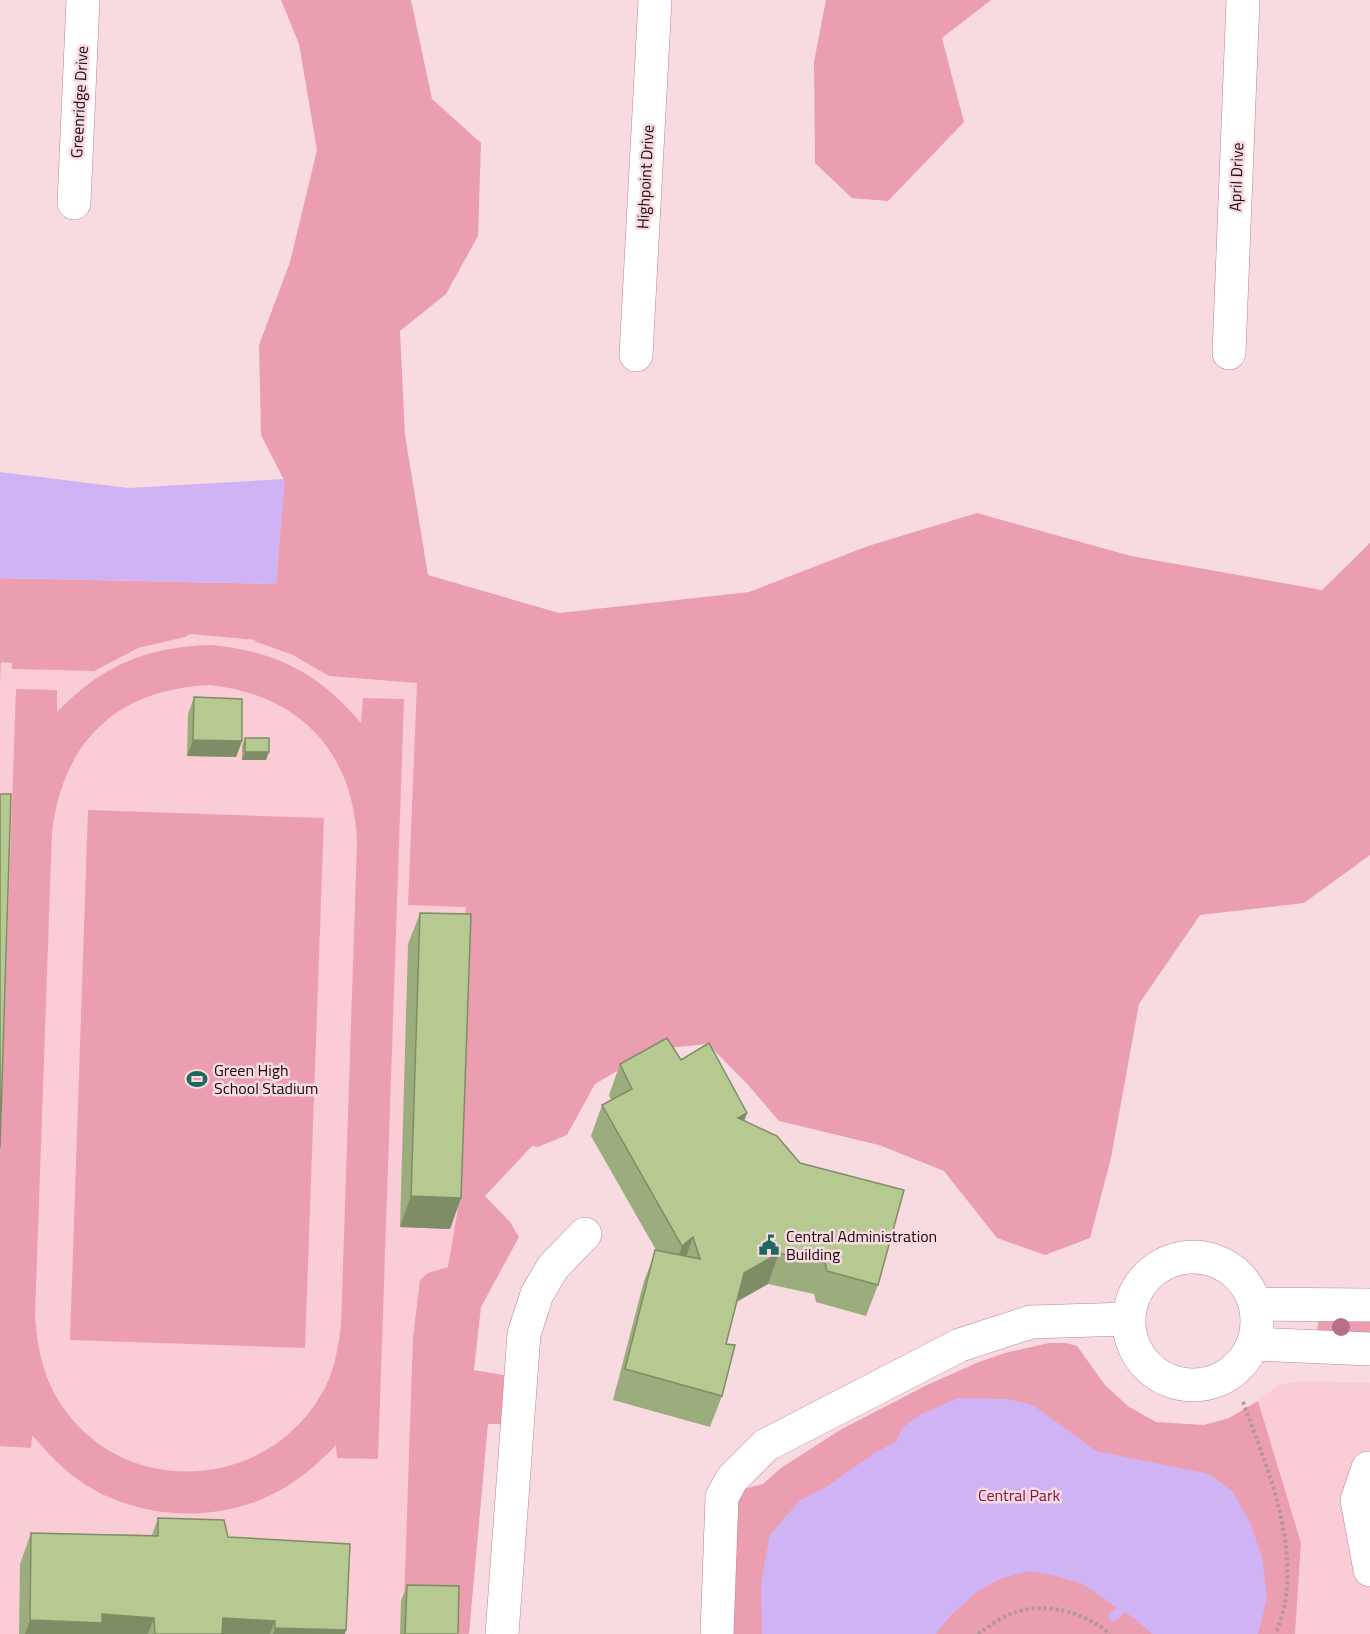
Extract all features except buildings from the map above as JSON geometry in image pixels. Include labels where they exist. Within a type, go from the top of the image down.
[{"type":"street","name":"Greenridge Drive","points":[[74,203],[83,0]]},
{"type":"street","name":"Highpoint Drive","points":[[636,355],[655,0]]},
{"type":"street","name":"April Drive","points":[[1228,354],[1243,0]]},
{"type":"street","points":[[502,1634],[524,1334],[537,1294],[553,1267],[585,1234]]},
{"type":"street","points":[[1190,1257],[1212,1259],[1231,1269],[1246,1285],[1255,1304],[1258,1324],[1254,1344],[1244,1362],[1227,1376],[1207,1385],[1186,1386],[1165,1380],[1147,1368],[1134,1350],[1128,1330],[1129,1308],[1137,1288],[1150,1272],[1169,1261],[1190,1257]]},
{"type":"street","points":[[1255,1304],[1370,1305]]},
{"type":"street","points":[[717,1634],[722,1497],[732,1479],[766,1445],[960,1345],[1031,1322],[1128,1319]]},
{"type":"street","points":[[1254,1344],[1370,1349]]},
{"type":"street","points":[[1370,1468],[1368,1468],[1357,1500],[1370,1570]]},
{"type":"path","points":[[1243,1402],[1269,1473],[1282,1522],[1286,1569],[1285,1602],[1276,1634]]},
{"type":"path","points":[[978,1634],[1006,1616],[1040,1607],[1067,1610],[1101,1625],[1110,1634]]},
{"type":"shaded area","points":[[0,472],[128,488],[285,479],[276,584],[0,578]]},
{"type":"shaded area","points":[[0,616],[487,662],[452,1634],[0,1634]]},
{"type":"shaded area","points":[[1301,1381],[1370,1383],[1370,1634],[1295,1634],[1301,1543],[1258,1401],[1278,1385]]},
{"type":"shaded area","name":"Central Park","points":[[958,1398],[1007,1399],[1033,1405],[1096,1451],[1209,1474],[1232,1491],[1249,1520],[1262,1557],[1267,1597],[1258,1634],[1152,1634],[1133,1617],[1083,1584],[1028,1571],[1000,1579],[978,1591],[950,1616],[936,1634],[762,1634],[761,1582],[770,1535],[799,1501],[826,1487],[876,1452],[896,1442],[902,1428],[919,1415]]},
{"type":"green space","points":[[281,0],[411,0],[432,99],[481,143],[478,236],[446,294],[400,331],[405,435],[428,575],[559,613],[749,592],[868,546],[977,513],[1131,556],[1322,590],[1370,543],[1370,855],[1304,903],[1200,915],[1139,1004],[1111,1158],[1090,1238],[1045,1255],[997,1238],[944,1171],[879,1145],[779,1121],[708,1044],[655,1049],[595,1084],[567,1135],[538,1147],[532,1146],[485,1196],[510,1222],[519,1237],[481,1307],[474,1370],[504,1375],[501,1424],[488,1424],[469,1634],[452,1634],[404,1601],[413,1338],[420,1280],[428,1273],[448,1267],[458,1208],[465,978],[463,933],[466,907],[408,905],[417,683],[329,676],[293,655],[254,641],[257,640],[190,634],[138,648],[94,671],[12,669],[12,663],[1,662],[0,681],[0,578],[276,584],[284,480],[261,435],[259,345],[290,262],[317,150],[299,44]]},
{"type":"green space","points":[[826,0],[991,0],[942,38],[964,122],[888,201],[852,198],[815,163],[814,62]]},
{"type":"green space","points":[[211,645],[234,648],[276,659],[312,678],[329,691],[361,723],[363,698],[404,699],[378,1459],[337,1458],[336,1445],[306,1473],[271,1495],[246,1505],[220,1511],[193,1513],[166,1512],[113,1499],[89,1487],[67,1471],[32,1435],[31,1448],[0,1446],[0,1151],[16,689],[57,690],[57,712],[91,682],[126,662],[145,655]],"holes":[[[210,685],[242,691],[271,701],[295,715],[316,734],[333,756],[345,781],[354,810],[357,843],[341,1325],[337,1352],[329,1379],[321,1395],[296,1427],[266,1450],[231,1465],[194,1471],[157,1469],[121,1457],[89,1436],[55,1395],[42,1362],[37,1339],[35,1315],[52,832],[58,800],[68,771],[82,747],[100,726],[122,709],[148,697],[177,689]]]},
{"type":"green space","name":"Green High School Stadium","points":[[88,810],[324,818],[305,1348],[70,1340]]},
{"type":"green space","points":[[1370,1318],[1370,1338],[1320,1332],[1317,1329],[1319,1319]]},
{"type":"green space","name":"Central Park","points":[[1049,1343],[1066,1343],[1077,1346],[1105,1385],[1129,1407],[1156,1422],[1204,1425],[1229,1418],[1258,1401],[1301,1543],[1295,1634],[724,1634],[729,1508],[743,1489],[763,1484],[781,1468],[840,1430],[927,1385],[1005,1353]]},
{"type":"waterway","points":[[1113,1617],[1121,1610]]},
{"type":"place","name":"Green High School Stadium","points":[[197,1079]]},
{"type":"place","name":"Central Administration Building","points":[[769,1245]]}]
